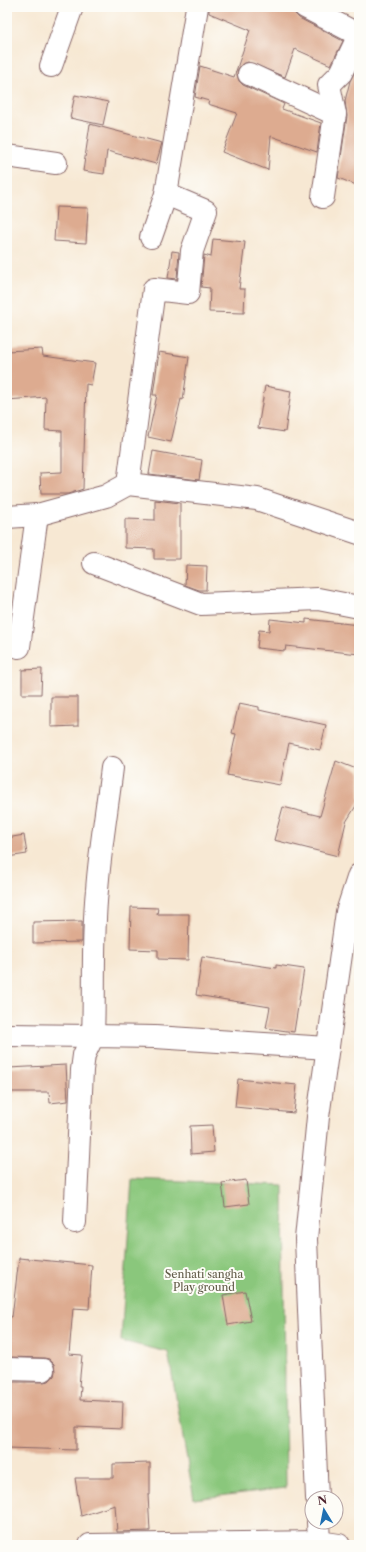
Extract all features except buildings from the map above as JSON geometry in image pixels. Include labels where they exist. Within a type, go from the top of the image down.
[{"type":"street","points":[[51,66],[72,7]]},
{"type":"street","points":[[151,237],[166,194],[197,7]]},
{"type":"street","points":[[305,7],[359,35],[341,72],[329,85],[335,114],[323,197]]},
{"type":"street","points":[[249,74],[335,114]]},
{"type":"street","points":[[7,156],[56,163]]},
{"type":"street","points":[[128,484],[154,289],[188,293],[192,251],[206,210],[166,194]]},
{"type":"street","points":[[7,517],[36,515],[106,496],[128,484],[257,500],[359,533]]},
{"type":"street","points":[[19,647],[36,515]]},
{"type":"street","points":[[94,563],[201,604],[318,599],[359,607]]},
{"type":"street","points":[[75,1222],[82,1070],[84,1055],[93,1036],[95,981],[94,938],[97,889],[112,768]]},
{"type":"street","points":[[317,1490],[306,1239],[318,1117],[347,912],[359,875]]},
{"type":"street","points":[[7,1035],[156,1038],[328,1048]]},
{"type":"street","points":[[7,1369],[43,1370]]},
{"type":"street","points":[[90,1545],[169,1544],[325,1536]]},
{"type":"green space","name":"Senhati sangha Play ground","points":[[132,1179],[283,1185],[286,1488],[194,1499],[168,1352],[121,1341]]}]
